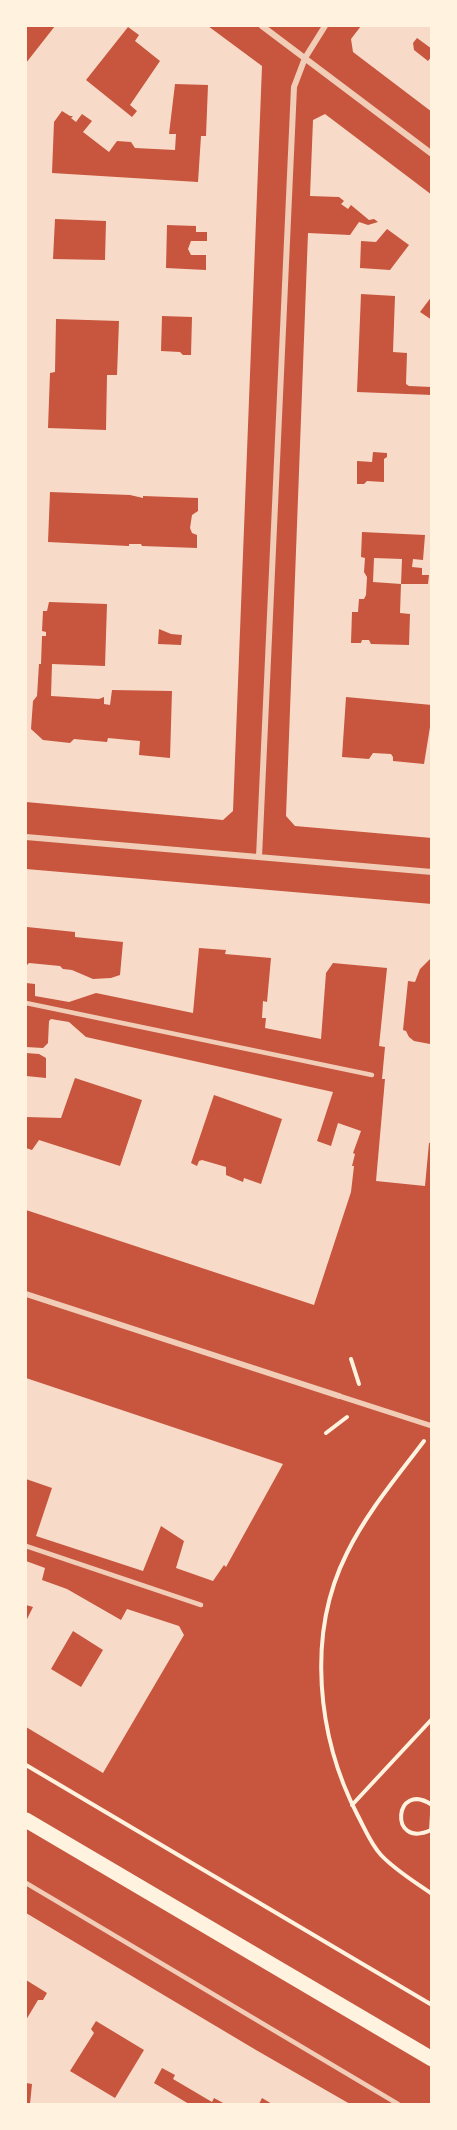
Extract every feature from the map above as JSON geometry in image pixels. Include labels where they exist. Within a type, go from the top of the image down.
[{"type":"main road","points":[[26,1820],[432,2059]]},
{"type":"street","points":[[262,26],[432,154]]},
{"type":"street","points":[[259,857],[294,87],[305,58],[325,26]]},
{"type":"street","points":[[26,837],[432,872]]},
{"type":"street","points":[[26,1294],[432,1426]]},
{"type":"lane","points":[[26,1003],[372,1075]]},
{"type":"lane","points":[[26,1546],[201,1605]]},
{"type":"lane","points":[[26,1883],[398,2104]]},
{"type":"path","points":[[425,1440],[368,1516],[338,1574],[328,1611],[322,1665],[322,1696],[331,1747],[352,1805],[370,1839],[381,1855],[432,1894]]},
{"type":"path","points":[[352,1805],[432,1719]]},
{"type":"path","points":[[26,1765],[432,2005]]},
{"type":"path","points":[[432,1805],[419,1799],[410,1801],[401,1809],[400,1817],[404,1827],[417,1834],[431,1831],[432,1814]]},
{"type":"building","points":[[55,26],[208,26],[262,66],[233,811],[223,820],[26,802],[26,63]],"holes":[[[128,27],[139,35],[135,41],[160,61],[130,105],[137,111],[132,117],[86,80]],[[175,84],[208,85],[206,136],[201,136],[198,182],[52,173],[54,122],[62,111],[73,116],[71,118],[76,122],[82,114],[92,121],[83,132],[109,152],[117,141],[131,142],[135,148],[175,150],[176,134],[169,134]],[[55,219],[106,221],[105,260],[53,259]],[[167,225],[196,226],[196,232],[207,232],[207,241],[191,241],[188,249],[191,255],[206,255],[206,270],[166,268]],[[162,316],[192,317],[191,355],[183,355],[180,352],[161,351]],[[56,319],[119,321],[117,375],[107,375],[106,430],[48,428],[50,373],[55,372]],[[50,492],[130,495],[143,498],[143,496],[198,498],[198,511],[192,515],[190,528],[192,533],[197,535],[197,548],[142,546],[141,544],[129,544],[129,546],[48,542]],[[49,602],[107,604],[105,666],[52,664],[51,696],[99,699],[104,697],[104,704],[110,705],[112,690],[172,691],[170,758],[139,755],[140,741],[108,738],[107,742],[74,739],[70,743],[43,740],[31,729],[33,701],[37,696],[39,664],[41,664],[42,636],[46,636],[46,632],[42,631],[43,611],[47,611]],[[159,629],[171,634],[182,635],[181,645],[158,644]]]},
{"type":"building","points":[[361,26],[432,26],[432,49],[417,38],[413,43],[414,50],[428,61],[432,56],[432,112],[353,52],[351,39]]},
{"type":"building","points":[[325,114],[432,195],[432,296],[420,312],[432,320],[430,354],[432,387],[406,384],[407,353],[393,352],[395,296],[361,294],[357,392],[432,395],[432,705],[346,697],[342,757],[369,759],[373,753],[391,754],[393,761],[424,764],[430,727],[432,728],[432,838],[295,826],[286,816],[308,233],[350,235],[359,222],[368,225],[378,222],[374,219],[369,220],[351,205],[348,209],[341,204],[344,201],[339,197],[310,196],[313,120]],"holes":[[[387,229],[409,245],[390,270],[360,268],[361,241],[376,242]],[[373,452],[387,453],[384,459],[384,482],[367,481],[364,484],[357,484],[357,461],[372,462]],[[362,532],[425,535],[423,560],[413,559],[412,567],[422,568],[422,575],[429,575],[428,584],[401,584],[400,613],[410,614],[409,645],[371,644],[369,640],[351,643],[352,612],[358,612],[359,599],[364,599],[366,595],[365,558],[361,557]]]},
{"type":"building","points":[[374,558],[402,559],[401,584],[373,582]]},
{"type":"building","points":[[26,869],[432,904],[432,957],[420,969],[415,982],[408,981],[403,1030],[414,1041],[430,1044],[432,1042],[432,1142],[429,1143],[425,1186],[376,1181],[385,1079],[382,1079],[385,1047],[379,1046],[387,968],[333,963],[326,973],[321,1039],[265,1028],[266,1018],[262,1018],[263,1001],[267,1002],[271,958],[225,954],[226,950],[199,948],[193,1013],[96,993],[69,1002],[35,996],[35,984],[26,983],[26,966],[29,963],[60,966],[93,979],[111,978],[120,975],[123,942],[75,937],[75,932],[27,927],[26,929]]},
{"type":"building","points":[[51,1019],[69,1022],[86,1037],[333,1092],[317,1141],[331,1146],[338,1123],[361,1131],[353,1153],[355,1154],[351,1192],[314,1305],[26,1210],[26,1148],[32,1150],[39,1140],[120,1166],[142,1100],[75,1078],[61,1118],[26,1117],[26,1076],[46,1078],[46,1058],[39,1054],[26,1053],[26,1047],[43,1048],[48,1043]],"holes":[[[214,1095],[282,1119],[261,1184],[244,1178],[243,1182],[226,1175],[226,1167],[202,1160],[197,1166],[191,1163]]]},
{"type":"building","points":[[26,1378],[283,1464],[226,1567],[224,1565],[213,1581],[176,1568],[184,1541],[161,1526],[143,1571],[36,1536],[52,1488],[26,1479]]},
{"type":"building","points":[[26,1561],[45,1568],[42,1580],[67,1589],[121,1620],[127,1609],[179,1626],[184,1635],[103,1773],[26,1727],[26,1621],[33,1607],[26,1605]],"holes":[[[73,1631],[103,1650],[81,1687],[51,1669]]]},
{"type":"building","points":[[26,1913],[350,2104],[272,2104],[262,2098],[259,2104],[225,2104],[214,2098],[212,2102],[173,2079],[175,2075],[162,2068],[154,2083],[189,2104],[30,2104],[32,2084],[26,2083],[26,2020],[38,2000],[43,2000],[47,1993],[26,1980]],"holes":[[[96,2021],[144,2050],[115,2098],[70,2071],[94,2033],[91,2029]]]}]
